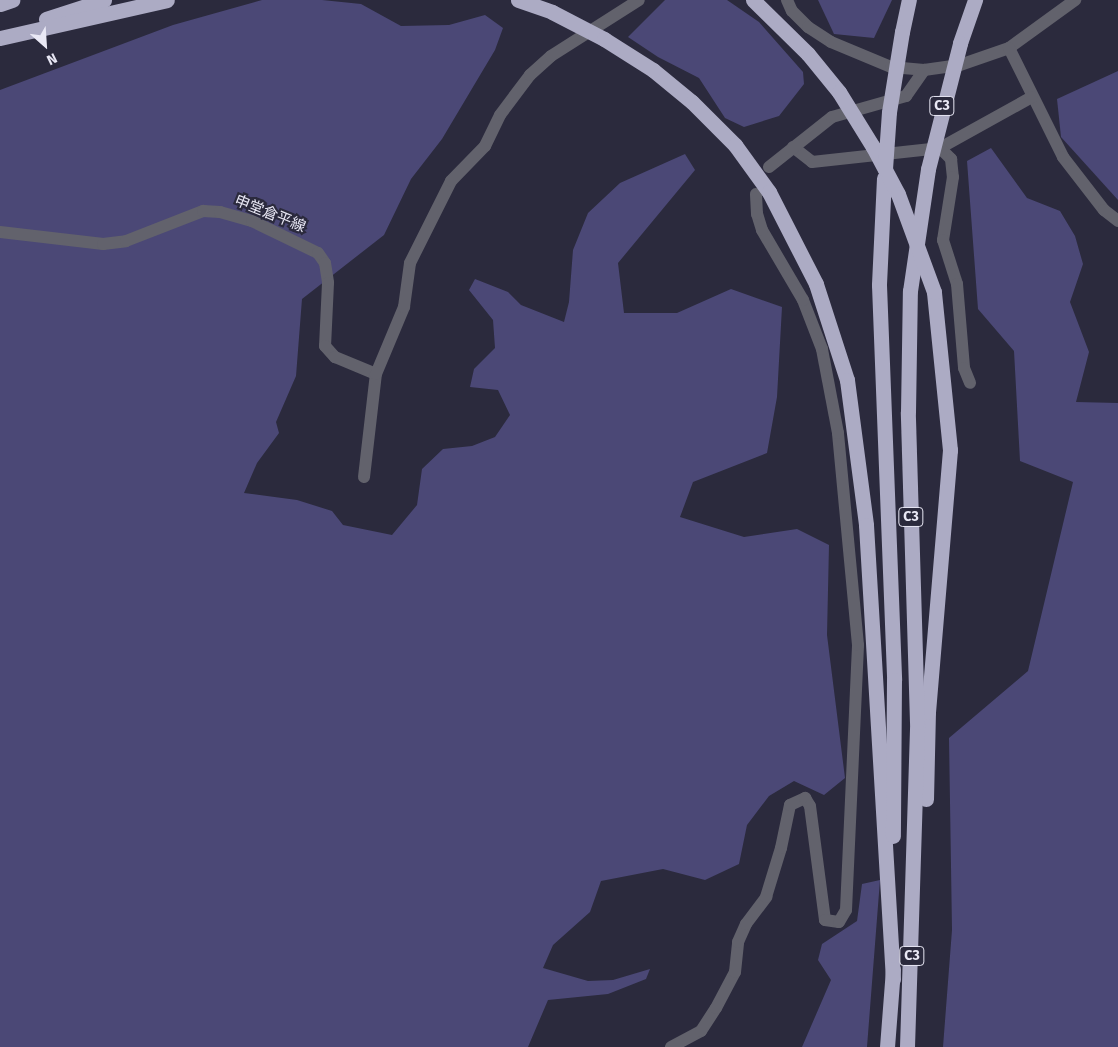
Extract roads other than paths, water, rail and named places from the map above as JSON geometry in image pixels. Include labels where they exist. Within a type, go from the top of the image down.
[{"type":"highway","points":[[0,4],[12,0]]},
{"type":"highway","points":[[0,33],[104,0]]},
{"type":"highway","points":[[0,38],[167,0]]},
{"type":"highway","points":[[518,0],[552,12],[604,39],[653,70],[692,102],[735,145],[769,192],[816,284],[847,380],[866,525],[893,979]]},
{"type":"highway","name":"C3","points":[[753,0],[808,54],[839,92],[873,147],[898,194],[934,292],[950,450],[928,712],[926,808],[914,865]]},
{"type":"highway","points":[[893,979],[894,680],[880,285],[884,178],[889,112],[902,32],[910,0]]},
{"type":"highway","name":"C3","points":[[907,1047],[914,865],[916,722],[908,412],[910,291],[928,169],[960,43],[975,0]]},
{"type":"highway","name":"C3","points":[[887,1047],[893,979]]},
{"type":"street","points":[[364,477],[376,374],[404,307],[410,263],[451,181],[485,146],[500,115],[530,75],[551,56],[639,0]]},
{"type":"street","points":[[786,0],[803,22],[831,42],[883,64],[924,70],[960,65],[1009,48],[1076,0]]},
{"type":"street","points":[[1009,48],[1063,157],[1104,210],[1118,221]]},
{"type":"street","points":[[769,167],[832,118],[906,96],[924,70]]},
{"type":"street","points":[[793,147],[812,162],[940,148],[1032,97]]},
{"type":"street","points":[[940,148],[951,159],[953,177],[943,240],[957,284],[964,368],[970,383]]},
{"type":"street","points":[[670,1047],[701,1031],[716,1008],[735,972],[738,942],[746,924],[766,897],[782,848],[790,805],[805,798],[810,806],[825,920],[839,922],[846,910],[858,645],[838,433],[822,349],[803,300],[762,230],[757,214],[756,194]]},
{"type":"street","name":"申堂倉平線","points":[[0,232],[103,244],[126,241],[203,211],[220,212],[252,221],[318,253],[325,263],[328,283],[325,346],[334,357],[376,374]]}]
